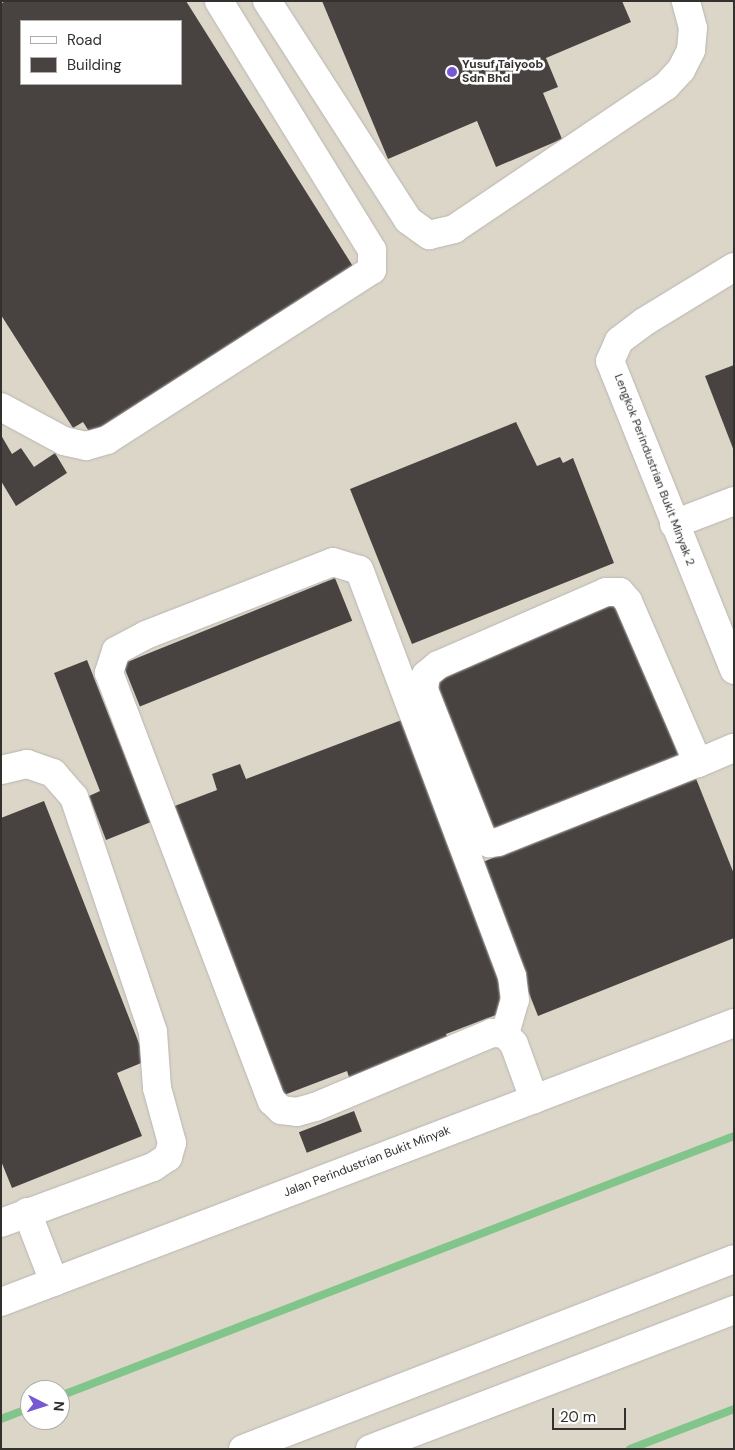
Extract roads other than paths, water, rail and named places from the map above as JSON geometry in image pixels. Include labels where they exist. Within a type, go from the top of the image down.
[{"type":"street","points":[[1,407],[64,441],[86,446],[107,440],[372,270],[372,250],[219,1]]},
{"type":"street","points":[[267,1],[408,220],[429,234],[454,229],[666,86],[681,70],[691,50],[693,28],[686,1]]},
{"type":"street","name":"Lengkok Perindustrian Bukit Minyak 2","points":[[734,267],[644,322],[619,341],[610,360],[734,670]]},
{"type":"street","points":[[674,524],[734,500]]},
{"type":"street","points":[[333,562],[359,570],[512,976],[515,1000],[505,1034],[476,1037],[315,1107],[289,1111],[272,1101],[109,673],[116,651],[146,635],[333,562]]},
{"type":"street","points":[[698,763],[628,601],[620,592],[606,592],[438,665],[426,675],[424,690],[483,840],[489,843],[698,763],[734,748]]},
{"type":"street","points":[[1,770],[27,764],[53,772],[74,797],[153,1032],[157,1088],[172,1143],[168,1157],[153,1167],[1,1223]]},
{"type":"street","name":"Jalan Perindustrian Bukit Minyak","points":[[1,1302],[734,1023]]},
{"type":"street","points":[[505,1034],[514,1044],[534,1099]]},
{"type":"street","points":[[27,1212],[54,1282]]},
{"type":"street","points":[[243,1449],[734,1259]]},
{"type":"street","points":[[370,1449],[734,1310]]},
{"type":"waterway","points":[[70,1392],[734,1136]]},
{"type":"waterway","points":[[630,1449],[734,1409]]},
{"type":"waterway","points":[[1,1419],[20,1412]]},
{"type":"place","name":"Yusuf Taiyoob Sdn Bhd","points":[[452,72]]}]
